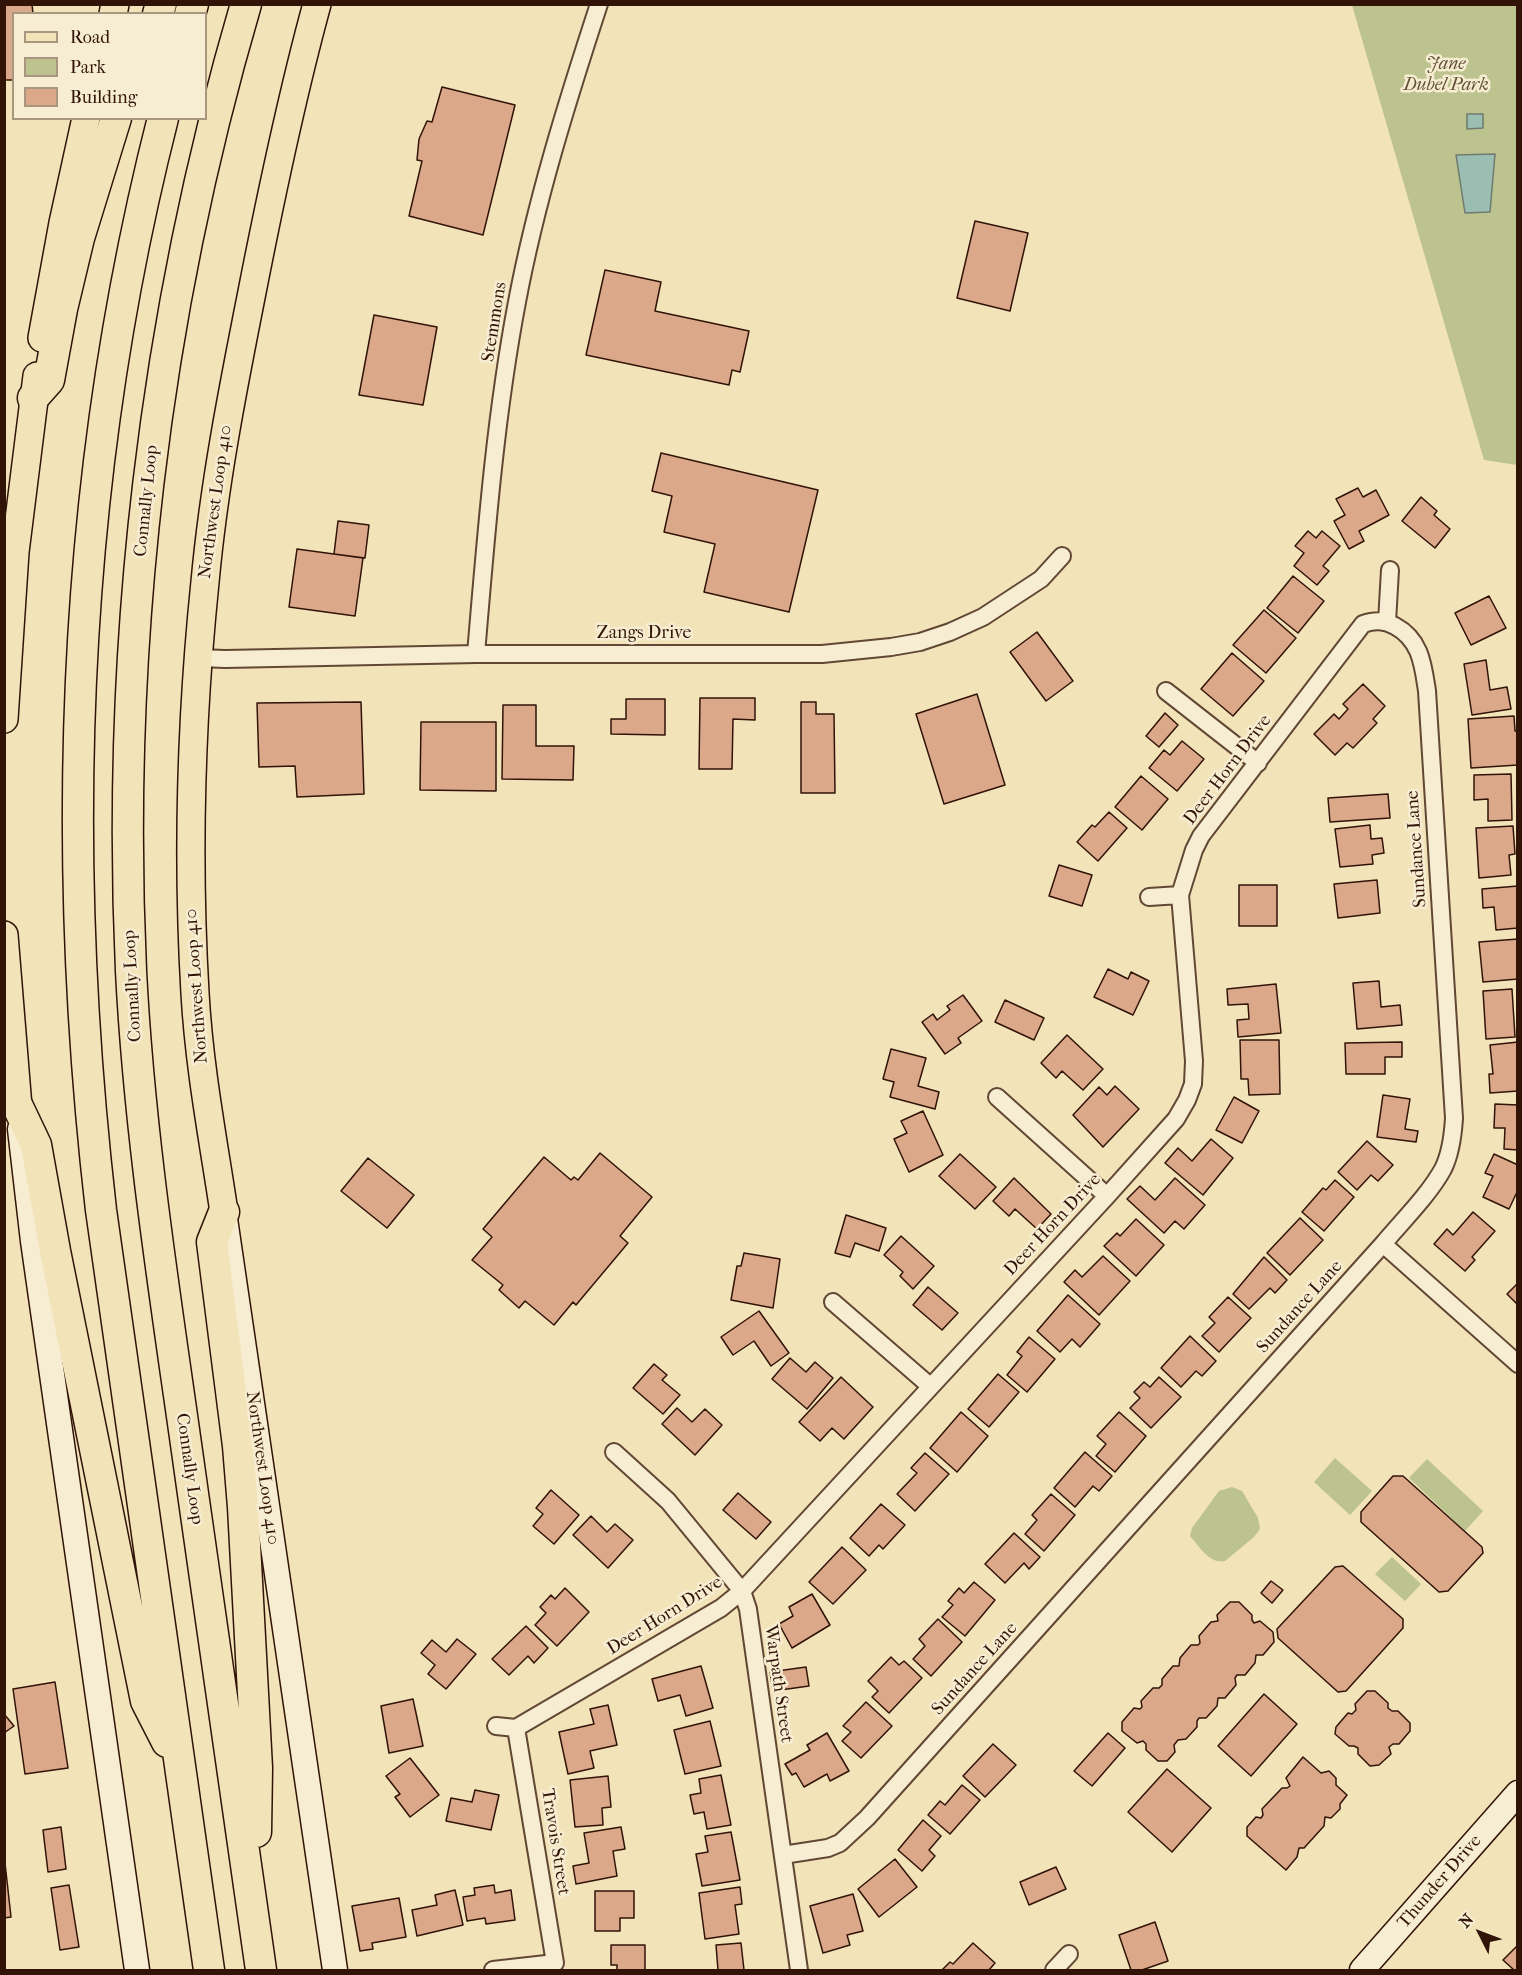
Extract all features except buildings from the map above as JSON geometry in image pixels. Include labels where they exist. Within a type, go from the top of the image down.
[{"type":"highway","name":"Connally Loop","points":[[246,4],[196,200],[172,322],[156,423],[135,630],[130,722],[128,847],[133,1002],[150,1187],[261,1971]]},
{"type":"highway","points":[[33,398],[50,380],[62,309],[79,238],[91,192],[115,120]]},
{"type":"highway","points":[[163,120],[127,285],[108,396],[99,468],[87,581],[81,674],[77,870],[83,1026],[94,1149],[178,1763],[209,1971]]},
{"type":"highway","points":[[18,1107],[36,1145],[146,1701],[178,1763]]},
{"type":"highway","points":[[224,1212],[212,1242],[236,1435],[243,1518],[257,1768],[255,1925]]},
{"type":"main road","name":"Northwest Loop 410","points":[[317,4],[286,123],[227,421],[205,579],[199,658],[192,761],[192,882],[195,993],[205,1093],[335,1971]]},
{"type":"main road","points":[[4,719],[10,552],[54,272],[86,120]]},
{"type":"main road","points":[[4,935],[18,1107],[33,1240],[137,1971]]},
{"type":"main road","name":"Thunder Drive","points":[[1362,1971],[1518,1793]]},
{"type":"street","name":"Stemmons","points":[[476,654],[490,488],[517,303],[533,228],[569,93],[599,4]]},
{"type":"street","name":"Zangs Drive","points":[[199,658],[476,654],[816,654],[891,647],[930,639],[983,617],[1041,579],[1062,556]]},
{"type":"street","points":[[1387,622],[1390,570]]},
{"type":"street","name":"Deer Horn Drive","points":[[516,1728],[721,1608],[742,1591],[1176,1119],[1193,1084],[1194,1061],[1180,895],[1194,850],[1202,836],[1363,624],[1375,620],[1387,622]]},
{"type":"street","name":"Sundance Lane","points":[[783,1855],[828,1848],[840,1843],[867,1818],[1383,1244],[1429,1189],[1444,1167],[1453,1138],[1454,1118],[1427,691],[1419,651],[1404,631],[1387,622]]},
{"type":"street","points":[[1167,691],[1258,763]]},
{"type":"street","points":[[1149,897],[1180,895]]},
{"type":"street","points":[[997,1097],[1107,1196]]},
{"type":"street","points":[[1383,1244],[1518,1364]]},
{"type":"street","points":[[833,1302],[930,1386]]},
{"type":"street","name":"Warpath Street","points":[[614,1452],[668,1501],[742,1591],[748,1609],[799,1971]]},
{"type":"street","points":[[496,1726],[516,1728]]},
{"type":"street","name":"Travois Street","points":[[493,1971],[555,1963],[516,1728]]},
{"type":"street","points":[[1054,1971],[1069,1954]]},
{"type":"green space","name":"Jane Dubel Park","points":[[1352,5],[1517,5],[1517,465],[1484,460]]},
{"type":"green space","points":[[1335,1458],[1372,1491],[1350,1515],[1314,1482]]},
{"type":"green space","points":[[1427,1459],[1483,1511],[1465,1531],[1409,1478]]},
{"type":"green space","points":[[1232,1487],[1242,1491],[1258,1518],[1260,1529],[1254,1537],[1225,1561],[1214,1560],[1205,1554],[1190,1536],[1192,1528],[1219,1491]]},
{"type":"green space","points":[[1392,1557],[1421,1584],[1405,1601],[1375,1574]]},
{"type":"water","points":[[1467,114],[1483,114],[1483,128],[1467,129]]},
{"type":"water","points":[[1495,154],[1490,212],[1465,213],[1456,155]]}]
